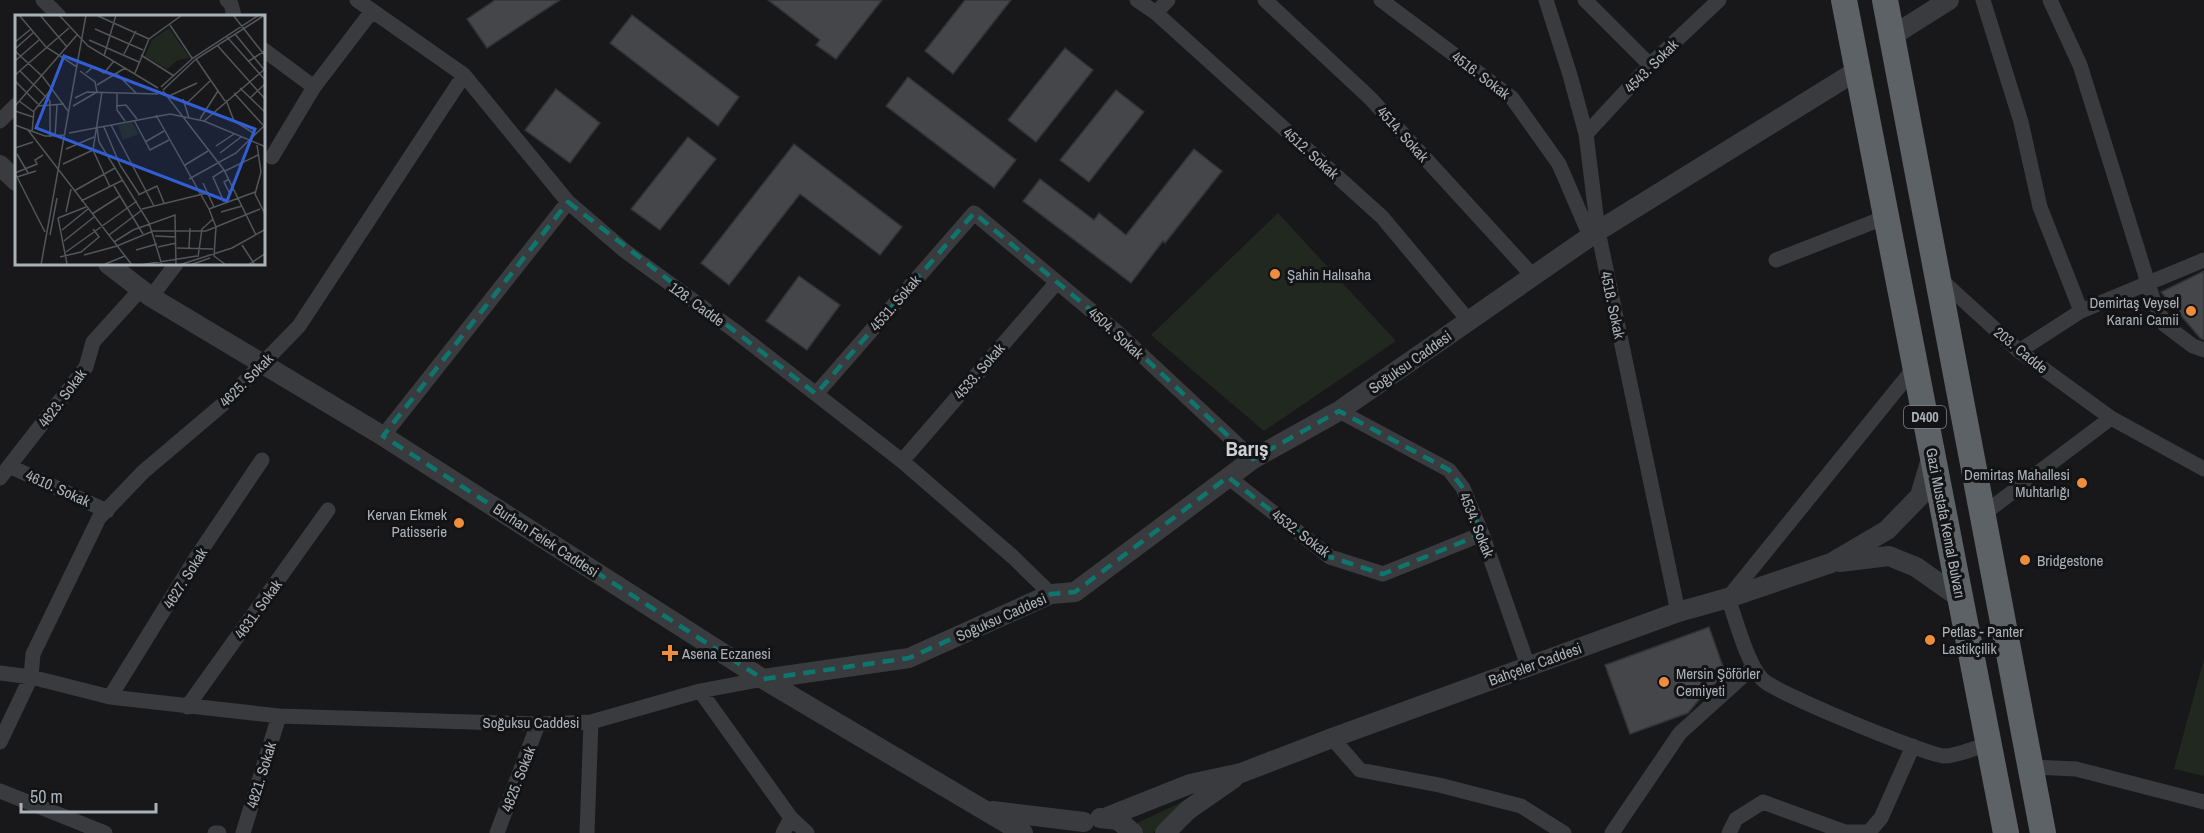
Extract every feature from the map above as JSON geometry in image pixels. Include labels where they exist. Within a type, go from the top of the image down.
[{"type":"highway","name":"Gazi Mustafa Kemal Bulvarı","points":[[1844,0],[2006,833]]},
{"type":"highway","name":"D400","points":[[1885,0],[2043,833]]},
{"type":"street","points":[[43,0],[58,15]]},
{"type":"street","name":"128. Cadde","points":[[357,0],[464,75],[568,202],[625,251],[902,461],[1013,557],[1052,594]]},
{"type":"street","name":"4512. Sokak","points":[[1137,0],[1156,13],[1382,217],[1469,321]]},
{"type":"street","points":[[1156,13],[1168,0]]},
{"type":"street","name":"4514. Sokak","points":[[1265,0],[1370,98],[1533,276]]},
{"type":"street","name":"4516. Sokak","points":[[1381,0],[1512,98],[1559,164],[1594,233]]},
{"type":"street","name":"4518. Sokak","points":[[1546,0],[1586,134],[1594,233],[1678,612]]},
{"type":"street","points":[[1585,0],[1650,65]]},
{"type":"street","name":"4543. Sokak","points":[[1586,134],[1650,65],[1719,0]]},
{"type":"street","points":[[1892,36],[1949,0]]},
{"type":"street","points":[[1983,0],[2021,122],[2040,207],[2081,311]]},
{"type":"street","points":[[2050,0],[2080,65],[2147,284],[2165,325],[2193,346],[2204,350]]},
{"type":"street","points":[[272,157],[314,87],[372,11]]},
{"type":"street","points":[[266,51],[314,87]]},
{"type":"street","name":"Soğuksu Caddesi","points":[[0,673],[31,677],[110,697],[279,716],[538,724],[591,722],[700,691],[763,679],[909,658],[1052,594],[1076,592],[1253,459],[1339,411],[1594,233],[1858,70]]},
{"type":"street","name":"4625. Sokak","points":[[0,742],[31,677],[33,654],[99,518],[143,472],[222,405],[299,326],[464,75]]},
{"type":"street","points":[[0,121],[15,106]]},
{"type":"street","points":[[0,165],[15,180]]},
{"type":"street","points":[[383,436],[568,202]]},
{"type":"street","name":"4531. Sokak","points":[[816,394],[974,213]]},
{"type":"street","name":"4504. Sokak","points":[[974,213],[1117,332],[1253,459]]},
{"type":"street","points":[[1776,260],[1886,217]]},
{"type":"street","points":[[2019,351],[2081,311],[2204,261]]},
{"type":"street","name":"Burhan Felek Caddesi","points":[[111,266],[146,293],[383,436],[763,679],[987,810],[1002,829],[1023,833]]},
{"type":"street","name":"4623. Sokak","points":[[4,472],[87,367],[93,342],[174,266]]},
{"type":"street","name":"203. Cadde","points":[[1937,276],[2019,351],[2111,418],[2203,466]]},
{"type":"street","name":"4533. Sokak","points":[[902,461],[1057,282]]},
{"type":"street","points":[[1915,367],[1728,598],[1753,667],[1763,681],[1788,696],[1913,746],[1946,756],[1989,744]]},
{"type":"street","name":"4534. Sokak","points":[[1339,411],[1449,470],[1463,488],[1482,534],[1528,666]]},
{"type":"street","points":[[1982,515],[2111,418]]},
{"type":"street","points":[[1831,563],[1887,530],[1920,496],[1932,455]]},
{"type":"street","name":"4627. Sokak","points":[[110,697],[196,558],[262,460]]},
{"type":"street","name":"4610. Sokak","points":[[4,472],[107,510]]},
{"type":"street","name":"4532. Sokak","points":[[1228,477],[1330,557],[1383,574],[1482,534]]},
{"type":"street","name":"4631. Sokak","points":[[188,707],[328,510]]},
{"type":"street","points":[[1831,563],[1889,556],[1916,567],[1960,598]]},
{"type":"street","name":"Bahçeler Caddesi","points":[[1241,773],[1678,612],[1728,598],[1831,563]]},
{"type":"street","points":[[1612,833],[1680,733],[1753,667]]},
{"type":"street","points":[[700,691],[791,818],[807,833]]},
{"type":"street","name":"4821. Sokak","points":[[243,833],[279,716]]},
{"type":"street","points":[[587,833],[591,722]]},
{"type":"street","name":"4825. Sokak","points":[[497,833],[538,724]]},
{"type":"street","points":[[1332,738],[1360,770],[1439,785],[1521,806],[1564,833]]},
{"type":"street","points":[[1729,833],[1736,819],[1763,802],[1845,832],[1869,832],[1881,818],[1913,746]]},
{"type":"street","points":[[2030,768],[2076,769],[2204,802]]},
{"type":"street","points":[[987,810],[1078,828],[1095,818],[1107,817],[1190,784],[1241,773]]},
{"type":"street","points":[[1165,833],[1188,810],[1241,773]]},
{"type":"street","points":[[0,791],[105,833]]},
{"type":"street","points":[[1107,817],[1118,820],[1133,833]]},
{"type":"street","points":[[783,833],[791,818]]},
{"type":"highlighted area","points":[[568,202],[816,394],[974,213],[1117,332],[1253,459],[1339,411],[1449,470],[1463,488],[1482,534],[1383,574],[1330,557],[1228,477],[1075,592],[1051,594],[909,658],[763,679],[383,436]]},
{"type":"shaded area","name":"Şahin Halısaha","points":[[1278,213],[1396,341],[1264,431],[1151,335]]},
{"type":"shaded area","points":[[2204,659],[2204,776],[2174,769]]},
{"type":"shaded area","points":[[1195,796],[1153,833],[1142,833],[1137,823]]},
{"type":"building","points":[[495,0],[560,0],[487,48],[467,19]]},
{"type":"building","points":[[768,0],[882,0],[836,59],[816,45],[820,40]]},
{"type":"building","points":[[965,0],[1011,0],[953,74],[925,51]]},
{"type":"building","points":[[632,15],[739,97],[718,126],[610,43]]},
{"type":"building","points":[[1065,48],[1093,70],[1036,142],[1008,120]]},
{"type":"building","points":[[908,77],[1016,160],[994,188],[886,106]]},
{"type":"building","points":[[556,89],[600,123],[570,163],[525,130]]},
{"type":"building","points":[[1116,90],[1144,112],[1089,182],[1060,160]]},
{"type":"building","points":[[688,137],[716,159],[660,230],[631,209]]},
{"type":"building","points":[[794,144],[902,227],[880,255],[800,194],[729,285],[701,263]]},
{"type":"building","points":[[1194,149],[1222,171],[1131,283],[1023,201],[1040,179],[1094,220],[1099,213],[1126,235]]},
{"type":"building","name":"Demirtaş Veysel Karani Camii","points":[[2204,271],[2204,340],[2161,292]]},
{"type":"building","points":[[799,276],[840,305],[807,350],[766,321]]},
{"type":"building","name":"Mersin Şöförler Cemiyeti","points":[[1709,627],[1726,675],[1708,689],[1688,713],[1630,734],[1605,665]]},
{"type":"place","name":"Şahin Halısaha","points":[[1275,274]]},
{"type":"place","name":"Demirtaş Veysel Karani Camii","points":[[2191,311]]},
{"type":"place","name":"Demirtaş Mahallesi Muhtarlığı","points":[[2082,483]]},
{"type":"place","name":"Kervan Ekmek Patisserie","points":[[459,523]]},
{"type":"place","name":"Bridgestone","points":[[2025,560]]},
{"type":"place","name":"Petlas - Panter Lastikçilik","points":[[1930,640]]},
{"type":"place","name":"Asena Eczanesi","points":[[670,653]]},
{"type":"place","name":"Mersin Şöförler Cemiyeti","points":[[1664,682]]},
{"type":"district","name":"Barış","points":[[1247,448]]}]
